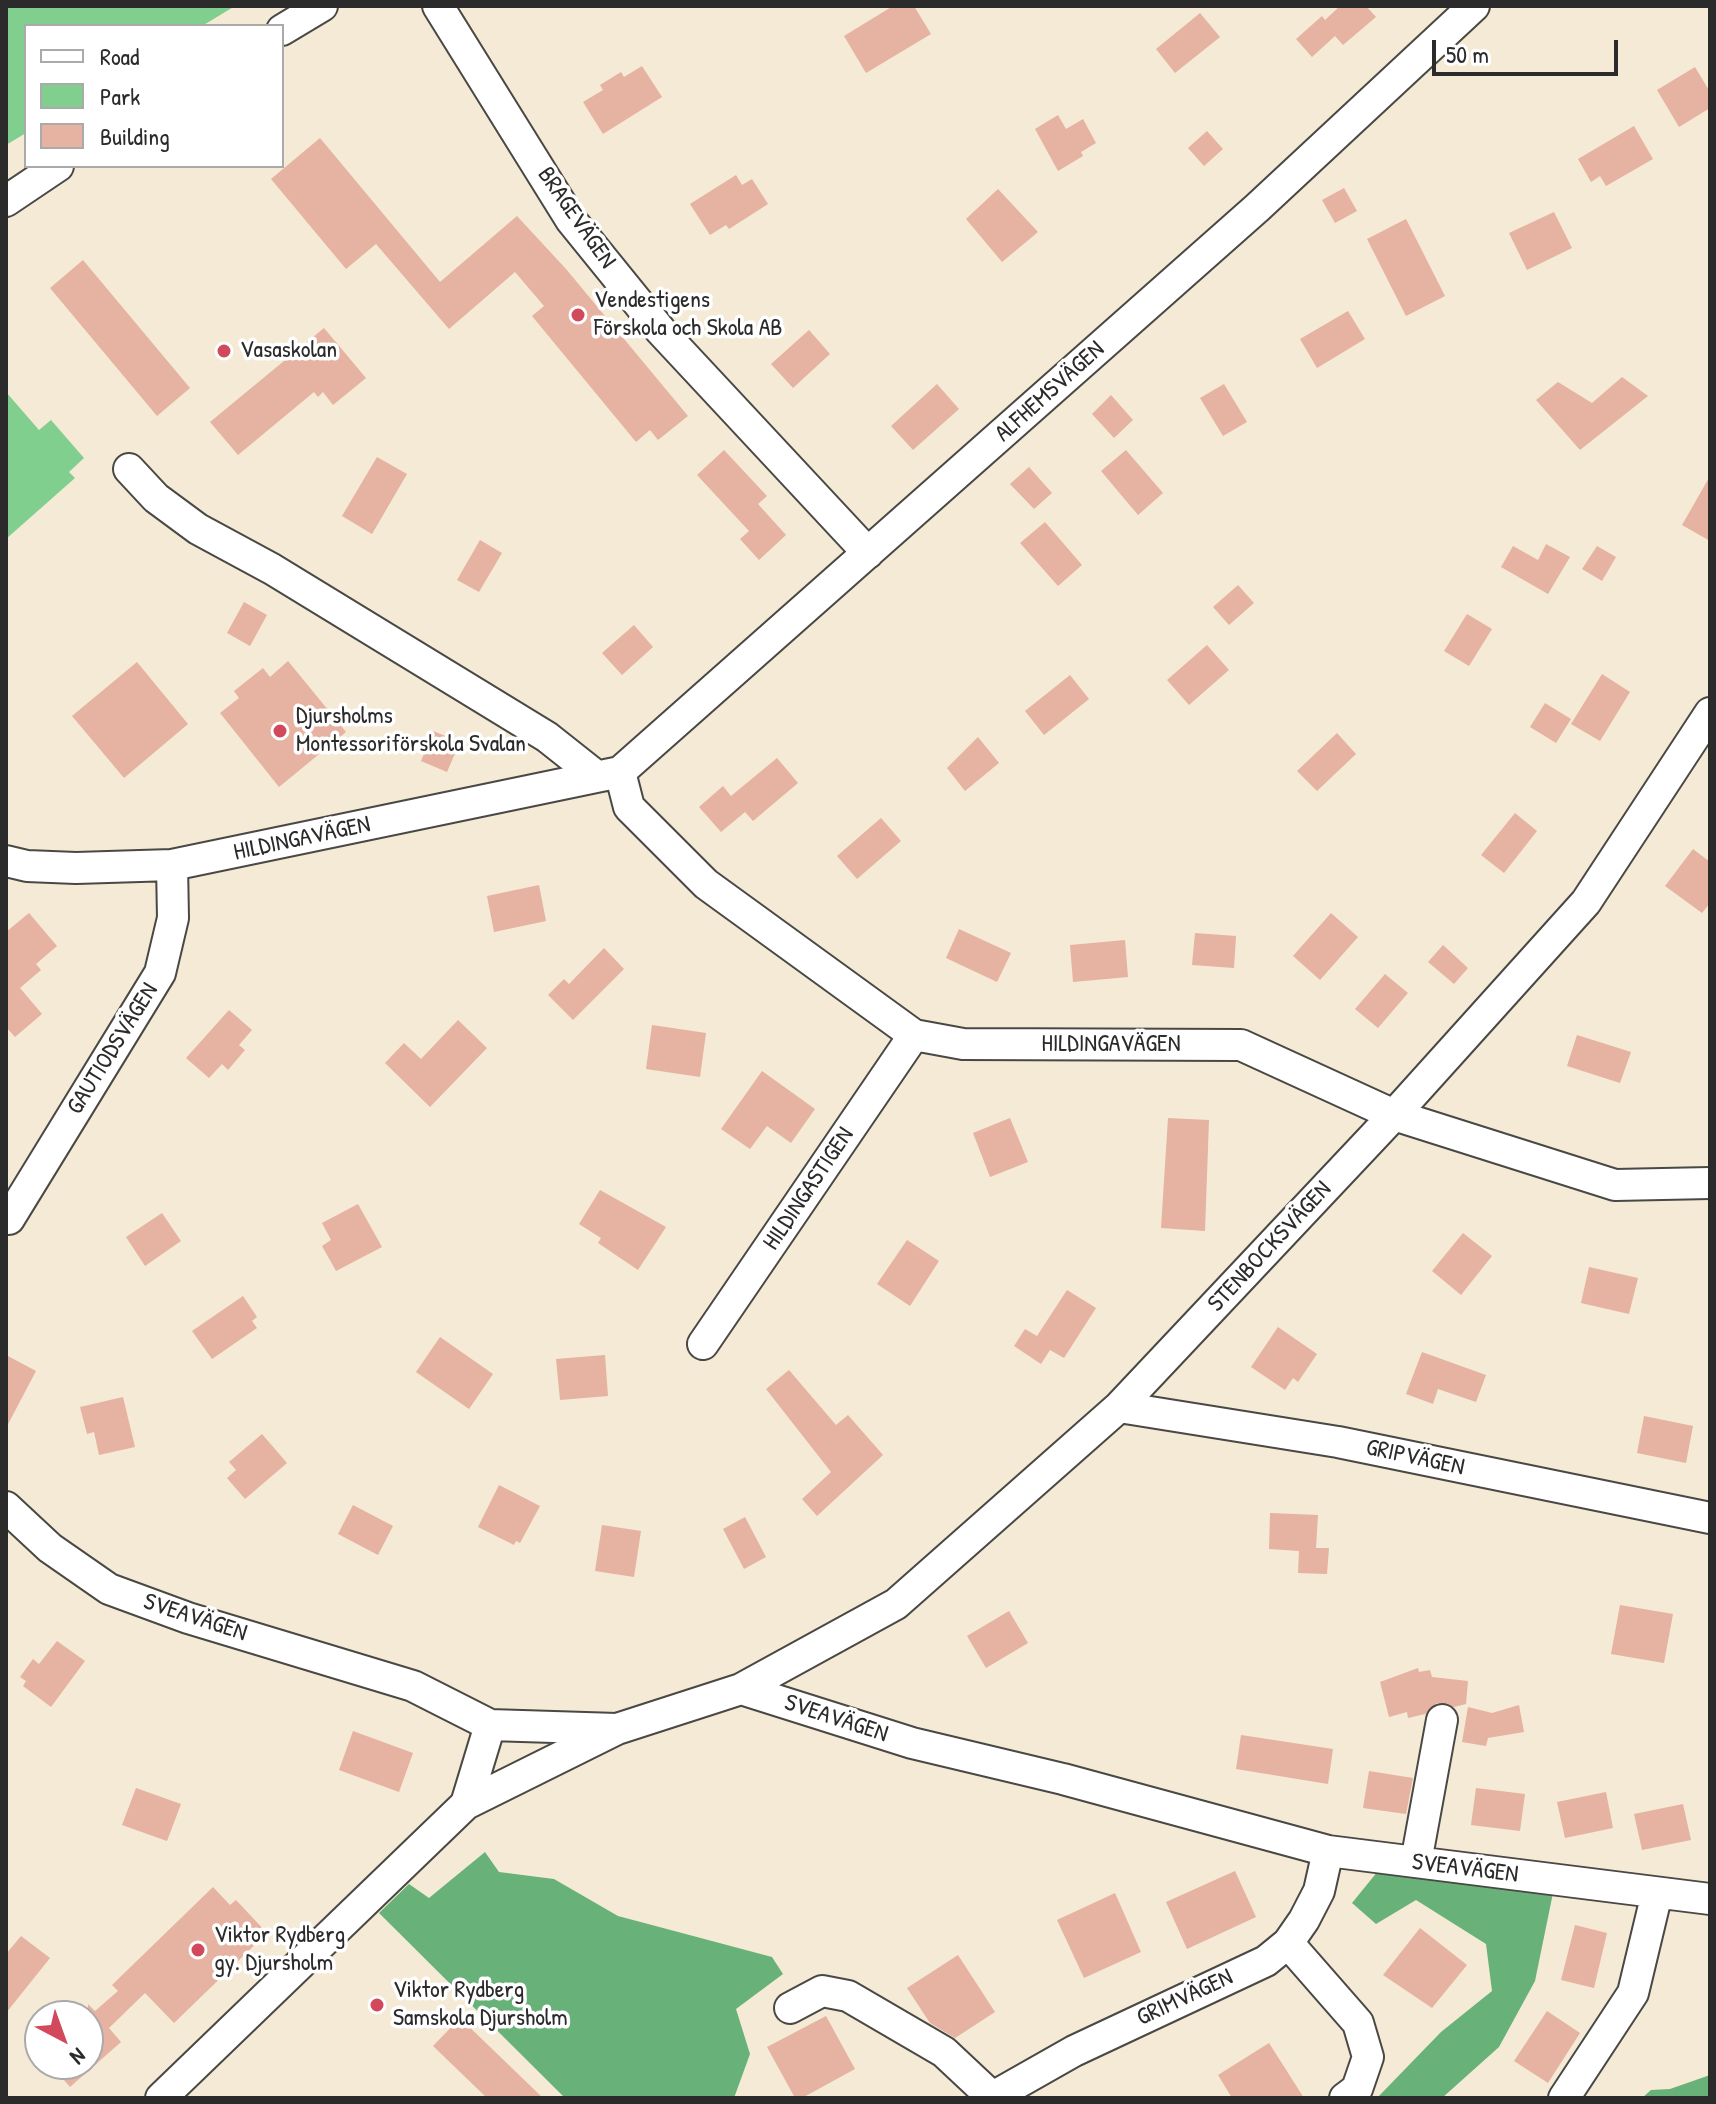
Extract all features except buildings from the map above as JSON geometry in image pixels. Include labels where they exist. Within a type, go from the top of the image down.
[{"type":"street","points":[[284,29],[322,6]]},
{"type":"street","name":"BRAGEVÄGEN","points":[[438,6],[571,220],[661,331],[868,553]]},
{"type":"street","name":"ALFHEMSVÄGEN","points":[[608,774],[868,553],[1257,208],[1474,6]]},
{"type":"street","points":[[6,201],[55,168]]},
{"type":"street","points":[[129,469],[156,498],[198,529],[272,569],[608,774]]},
{"type":"street","name":"STENBOCKSVÄGEN","points":[[741,1689],[896,1604],[1119,1407],[1394,1115],[1586,902],[1710,713]]},
{"type":"street","name":"HILDINGAVÄGEN","points":[[6,861],[27,866],[76,868],[172,865],[608,774],[629,807],[706,884],[914,1035],[963,1044],[1241,1045],[1394,1115],[1615,1185],[1710,1183]]},
{"type":"street","name":"GAUTIODSVÄGEN","points":[[9,1219],[160,973],[173,918],[172,865]]},
{"type":"street","name":"HILDINGASTIGEN","points":[[703,1344],[914,1035]]},
{"type":"street","name":"GRIPVÄGEN","points":[[1119,1407],[1338,1442],[1710,1518]]},
{"type":"street","name":"SVEAVÄGEN","points":[[6,1507],[50,1548],[109,1589],[188,1618],[413,1686],[490,1725],[617,1729],[741,1689],[912,1743],[1063,1779],[1328,1851],[1710,1899]]},
{"type":"street","points":[[1416,1862],[1442,1720]]},
{"type":"street","points":[[466,1804],[490,1725]]},
{"type":"street","points":[[161,2098],[466,1804],[617,1729]]},
{"type":"street","name":"GRIMVÄGEN","points":[[1000,2095],[1074,2051],[1266,1961],[1288,1943],[1319,1891],[1328,1851]]},
{"type":"street","points":[[1564,2098],[1633,1993],[1657,1893]]},
{"type":"street","points":[[1288,1943],[1358,2023],[1368,2057],[1357,2089],[1345,2098]]},
{"type":"street","points":[[790,2008],[822,1991],[848,1996],[944,2052],[1000,2095]]},
{"type":"green space","points":[[6,6],[235,6],[205,24],[24,24],[24,134],[6,145]]},
{"type":"green space","points":[[6,392],[39,430],[51,420],[84,458],[69,472],[75,478],[6,539]]},
{"type":"green space","points":[[485,1852],[499,1872],[554,1879],[618,1916],[772,1957],[783,1974],[736,2009],[750,2054],[734,2098],[565,2098],[379,1913],[409,1884],[429,1898]]},
{"type":"green space","points":[[1378,1871],[1553,1893],[1535,1981],[1499,2047],[1442,2098],[1377,2098],[1441,2032],[1492,1991],[1486,1944],[1416,1900],[1376,1924],[1352,1903]]},
{"type":"green space","points":[[1710,2075],[1710,2098],[1642,2098],[1651,2090],[1670,2089]]},
{"type":"place","name":"Vendestigens Förskola och Skola AB","points":[[578,315]]},
{"type":"place","name":"Vasaskolan","points":[[224,351]]},
{"type":"place","name":"Djursholms Montessoriförskola Svalan","points":[[280,731]]},
{"type":"place","name":"Viktor Rydberg gy. Djursholm","points":[[198,1950]]},
{"type":"place","name":"Viktor Rydberg Samskola Djursholm","points":[[377,2005]]}]
